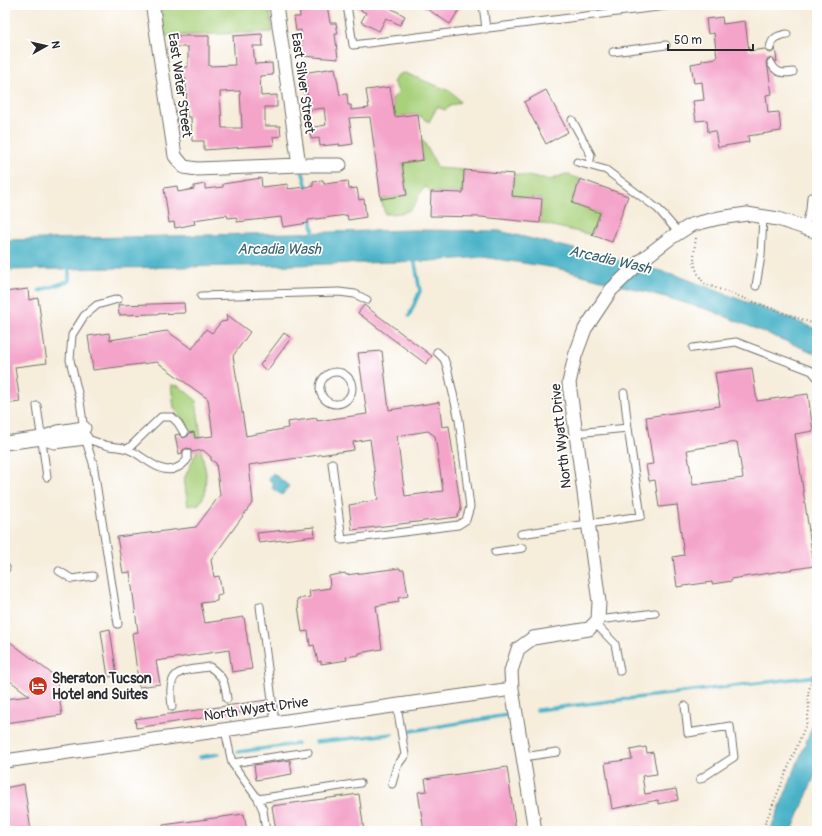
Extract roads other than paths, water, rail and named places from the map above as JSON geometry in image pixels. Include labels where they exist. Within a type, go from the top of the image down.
[{"type":"street","name":"East Water Street","points":[[154,5],[153,9],[175,156],[184,167],[197,169],[299,165]]},
{"type":"street","name":"East Silver Street","points":[[276,5],[299,165]]},
{"type":"street","points":[[299,165],[340,164]]},
{"type":"street","name":"North Wyatt Drive","points":[[597,621],[599,602],[569,383],[575,356],[585,329],[610,290],[643,259],[690,225],[719,218],[747,214],[778,219],[811,230]]},
{"type":"street","points":[[5,443],[42,438],[54,442],[85,433]]},
{"type":"street","points":[[535,831],[512,689],[511,671],[518,649],[533,638],[589,629],[597,621]]},
{"type":"street","name":"North Wyatt Drive","points":[[5,762],[512,689]]},
{"type":"lane","points":[[347,5],[353,45],[486,29],[624,8],[674,5]]},
{"type":"lane","points":[[482,5],[486,29]]},
{"type":"lane","points":[[770,48],[772,40],[777,36],[787,34]]},
{"type":"lane","points":[[613,52],[666,45]]},
{"type":"lane","points":[[771,63],[779,72],[793,72]]},
{"type":"lane","points":[[572,120],[591,155],[589,166]]},
{"type":"lane","points":[[577,162],[606,170],[658,209],[679,233]]},
{"type":"lane","points":[[811,197],[811,230]]},
{"type":"lane","points":[[756,286],[761,256],[763,217]]},
{"type":"lane","points":[[201,296],[339,292],[355,294],[367,300]]},
{"type":"lane","points":[[118,299],[97,305],[84,316],[72,335],[70,360],[80,401],[85,433],[93,463],[118,624]]},
{"type":"lane","points":[[693,348],[736,342],[812,371],[817,376]]},
{"type":"lane","points":[[332,463],[342,540],[458,525],[466,520],[470,507],[459,420],[447,367],[444,359],[437,352]]},
{"type":"lane","points":[[335,372],[344,374],[348,377],[352,386],[350,396],[347,400],[338,404],[328,401],[321,392],[322,381],[329,373],[335,372]]},
{"type":"lane","points":[[521,534],[641,516],[624,393]]},
{"type":"lane","points":[[37,406],[47,477]]},
{"type":"lane","points":[[128,449],[161,417],[172,417],[184,433]]},
{"type":"lane","points":[[576,433],[628,428]]},
{"type":"lane","points":[[85,433],[107,445],[128,449],[152,465],[165,469],[175,469],[183,465],[187,460],[187,453]]},
{"type":"lane","points":[[495,552],[523,548]]},
{"type":"lane","points":[[59,571],[72,579],[93,576]]},
{"type":"lane","points":[[260,606],[275,723]]},
{"type":"lane","points":[[620,670],[615,644],[597,621],[655,612]]},
{"type":"lane","points":[[172,706],[170,692],[172,679],[181,671],[210,667],[220,674],[225,684],[228,699]]},
{"type":"lane","points":[[392,784],[397,766],[406,755],[397,706]]},
{"type":"lane","points":[[684,706],[688,733],[730,726],[734,757],[700,779]]},
{"type":"lane","points":[[225,730],[232,763],[258,799],[264,810],[266,831]]},
{"type":"lane","points":[[232,763],[308,752]]},
{"type":"lane","points":[[523,757],[557,752]]},
{"type":"lane","points":[[258,799],[360,783]]},
{"type":"water","name":"Arcadia Wash","points":[[413,230],[499,231],[676,275],[817,329],[817,354],[712,311],[665,297],[556,268],[483,257],[430,261],[294,265],[5,270],[5,240]]},
{"type":"water","points":[[273,473],[289,486],[282,495],[272,488],[274,484],[268,479]]},
{"type":"water","points":[[817,715],[817,770],[792,831],[770,831]]},
{"type":"waterway","points":[[303,173],[308,191]]},
{"type":"waterway","points":[[311,215],[314,236]]},
{"type":"waterway","points":[[409,316],[420,291],[414,258]]},
{"type":"waterway","points":[[39,291],[69,281],[69,266]]},
{"type":"waterway","points":[[537,710],[817,676]]},
{"type":"waterway","points":[[411,731],[507,715]]},
{"type":"waterway","points":[[316,742],[392,734]]},
{"type":"waterway","points":[[238,752],[297,744]]},
{"type":"waterway","points":[[200,757],[219,754]]},
{"type":"place","name":"Sheraton Tucson Hotel and Suites","points":[[38,686]]}]
